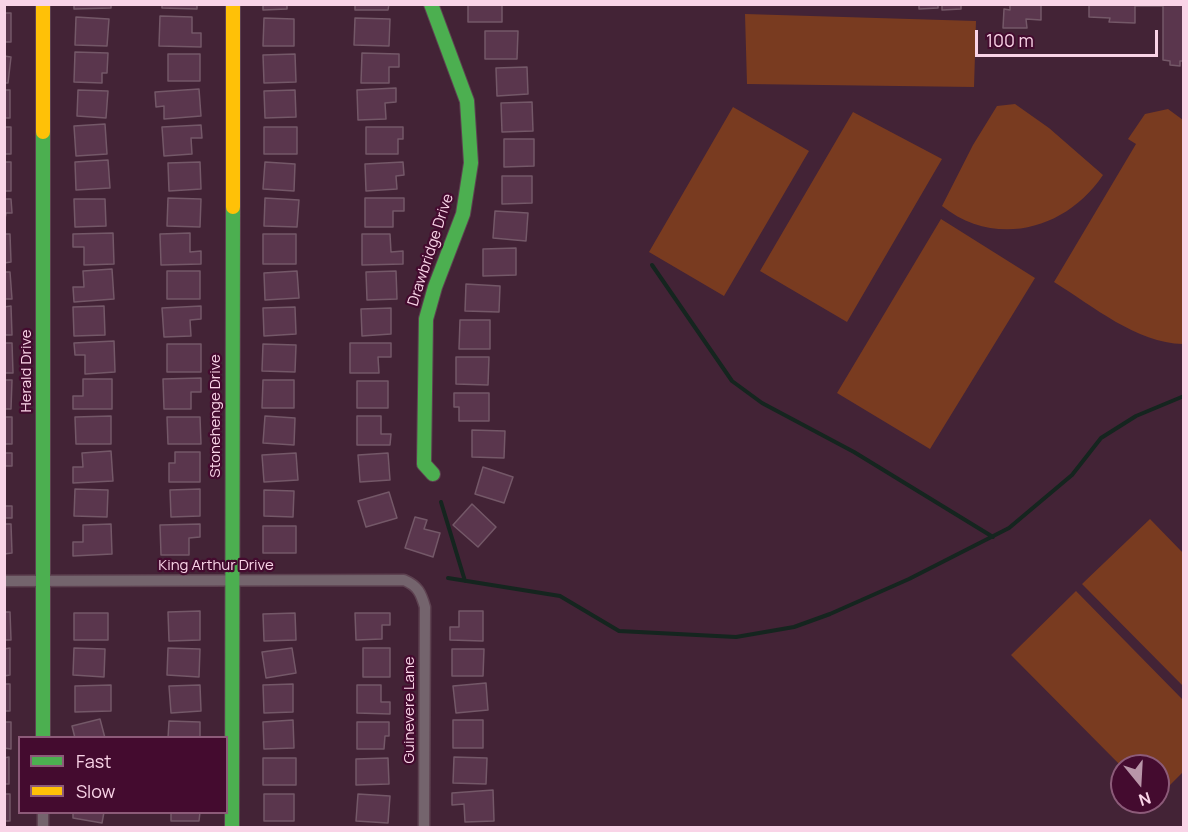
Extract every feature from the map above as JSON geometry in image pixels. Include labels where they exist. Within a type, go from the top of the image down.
[{"type":"street","name":"Herald Drive","points":[[43,4],[43,736]]},
{"type":"street","name":"Stonehenge Drive","points":[[232,828],[233,4]]},
{"type":"street","name":"Drawbridge Drive","points":[[432,4],[467,101],[471,162],[463,214],[435,286],[426,319],[424,464],[433,474]]},
{"type":"street","name":"King Arthur Drive","points":[[4,581],[404,580],[414,584],[421,594]]},
{"type":"street","name":"Guinevere Lane","points":[[421,594],[425,608],[424,828]]},
{"type":"shaded area","points":[[745,14],[976,21],[974,87],[747,84]]},
{"type":"shaded area","points":[[1015,104],[1049,128],[1103,175],[1088,194],[1070,209],[1050,220],[1029,227],[1007,229],[985,227],[963,219],[942,206],[973,145],[997,106]]},
{"type":"shaded area","points":[[733,107],[809,151],[724,296],[649,252]]},
{"type":"shaded area","points":[[1168,109],[1183,120],[1183,344],[1166,342],[1132,330],[1054,282],[1136,144],[1128,139],[1145,114]]},
{"type":"shaded area","points":[[853,112],[942,159],[847,322],[760,271]]},
{"type":"shaded area","points":[[941,219],[1035,278],[930,449],[837,393]]},
{"type":"shaded area","points":[[1150,519],[1183,553],[1183,686],[1082,584]]},
{"type":"shaded area","points":[[1076,591],[1183,700],[1183,772],[1170,785],[1170,754],[1110,755],[1011,655]]},
{"type":"building","points":[[74,4],[111,4],[111,8],[74,9]]},
{"type":"building","points":[[162,4],[197,4],[197,9],[162,8]]},
{"type":"building","points":[[263,4],[287,4],[287,9],[263,10]]},
{"type":"building","points":[[355,4],[389,4],[388,10],[355,10]]},
{"type":"building","points":[[468,4],[502,4],[502,22],[468,22]]},
{"type":"building","points":[[919,4],[938,4],[938,8],[919,9]]},
{"type":"building","points":[[942,4],[961,4],[961,9],[942,10]]},
{"type":"building","points":[[1010,4],[1041,4],[1041,20],[1026,19],[1027,28],[1003,28],[1004,9],[1010,10]]},
{"type":"building","points":[[1089,4],[1184,4],[1184,61],[1180,61],[1180,66],[1170,65],[1170,61],[1163,60],[1163,6],[1135,6],[1135,23],[1109,22],[1110,18],[1089,17]]},
{"type":"building","points":[[4,13],[11,13],[11,42],[4,42]]},
{"type":"building","points":[[160,16],[192,17],[192,33],[201,33],[201,47],[159,46]]},
{"type":"building","points":[[76,17],[109,19],[107,46],[75,45]]},
{"type":"building","points":[[264,18],[294,19],[294,46],[263,46]]},
{"type":"building","points":[[355,18],[390,19],[389,46],[354,45]]},
{"type":"building","points":[[485,31],[518,31],[517,59],[485,59]]},
{"type":"building","points":[[75,52],[108,53],[107,73],[102,73],[102,83],[74,82]]},
{"type":"building","points":[[362,53],[399,54],[399,67],[389,67],[389,83],[361,83]]},
{"type":"building","points":[[168,54],[200,54],[200,81],[168,81]]},
{"type":"building","points":[[295,54],[296,82],[264,83],[263,55]]},
{"type":"building","points":[[4,56],[11,57],[8,83],[4,83]]},
{"type":"building","points":[[527,67],[528,94],[497,96],[496,68]]},
{"type":"building","points":[[396,88],[396,102],[385,103],[386,119],[358,120],[357,90]]},
{"type":"building","points":[[199,89],[201,116],[164,119],[164,106],[156,107],[155,92]]},
{"type":"building","points":[[4,90],[10,90],[10,118],[4,118]]},
{"type":"building","points":[[78,90],[108,91],[106,118],[77,116]]},
{"type":"building","points":[[295,90],[296,117],[265,118],[264,91]]},
{"type":"building","points":[[532,102],[533,131],[502,132],[501,103]]},
{"type":"building","points":[[105,124],[107,154],[76,156],[74,126]]},
{"type":"building","points":[[201,125],[202,138],[191,138],[192,154],[164,156],[162,127]]},
{"type":"building","points":[[4,127],[11,127],[11,154],[4,154]]},
{"type":"building","points":[[264,127],[297,127],[297,154],[264,154]]},
{"type":"building","points":[[366,127],[403,127],[403,139],[398,139],[398,154],[366,154]]},
{"type":"building","points":[[504,139],[534,139],[534,166],[504,167]]},
{"type":"building","points":[[108,160],[110,188],[76,190],[75,162]]},
{"type":"building","points":[[4,162],[11,162],[11,191],[4,191]]},
{"type":"building","points":[[200,162],[201,189],[169,191],[168,163]]},
{"type":"building","points":[[265,162],[295,164],[294,191],[263,189]]},
{"type":"building","points":[[403,162],[404,175],[396,176],[397,189],[366,191],[365,164]]},
{"type":"building","points":[[502,176],[532,176],[532,203],[502,204]]},
{"type":"building","points":[[168,198],[201,199],[200,227],[167,226]]},
{"type":"building","points":[[265,198],[299,200],[297,227],[264,226]]},
{"type":"building","points":[[365,198],[404,198],[404,211],[393,211],[393,227],[365,227]]},
{"type":"building","points":[[4,199],[11,199],[12,213],[6,213],[4,225]]},
{"type":"building","points":[[74,199],[105,199],[106,226],[75,227]]},
{"type":"building","points":[[495,211],[528,213],[526,241],[493,238]]},
{"type":"building","points":[[113,233],[114,264],[84,265],[84,247],[73,247],[73,234]]},
{"type":"building","points":[[190,233],[190,252],[201,251],[201,264],[161,265],[160,234]]},
{"type":"building","points":[[4,234],[10,234],[11,262],[4,263]]},
{"type":"building","points":[[263,234],[296,234],[296,264],[263,264]]},
{"type":"building","points":[[362,234],[390,234],[391,252],[403,251],[403,264],[362,265]]},
{"type":"building","points":[[516,248],[516,275],[483,276],[483,249]]},
{"type":"building","points":[[112,269],[114,299],[74,302],[73,287],[84,287],[83,271]]},
{"type":"building","points":[[167,271],[200,271],[200,299],[167,299]]},
{"type":"building","points":[[297,271],[299,298],[265,300],[264,273]]},
{"type":"building","points":[[396,271],[397,299],[367,300],[366,272]]},
{"type":"building","points":[[4,272],[10,272],[12,299],[4,299]]},
{"type":"building","points":[[466,284],[500,286],[499,312],[465,311]]},
{"type":"building","points":[[11,306],[12,335],[4,335],[4,307]]},
{"type":"building","points":[[104,306],[105,335],[74,336],[73,307]]},
{"type":"building","points":[[201,306],[201,319],[190,320],[191,336],[164,337],[162,308]]},
{"type":"building","points":[[295,307],[296,334],[264,336],[263,308]]},
{"type":"building","points":[[391,308],[391,334],[362,336],[361,309]]},
{"type":"building","points":[[460,320],[490,320],[490,349],[459,349]]},
{"type":"building","points":[[114,341],[115,372],[85,374],[85,355],[75,355],[74,343]]},
{"type":"building","points":[[4,343],[12,343],[13,373],[4,373]]},
{"type":"building","points":[[350,343],[391,343],[391,357],[378,357],[379,373],[350,373]]},
{"type":"building","points":[[167,344],[201,344],[201,372],[167,372]]},
{"type":"building","points":[[263,344],[296,345],[295,372],[262,371]]},
{"type":"building","points":[[456,357],[489,357],[488,385],[456,384]]},
{"type":"building","points":[[201,378],[201,392],[191,392],[191,409],[164,409],[163,379]]},
{"type":"building","points":[[83,379],[112,379],[112,409],[73,409],[73,396],[83,396]]},
{"type":"building","points":[[4,380],[12,380],[11,409],[4,409]]},
{"type":"building","points":[[263,380],[294,380],[294,408],[262,408]]},
{"type":"building","points":[[357,381],[388,381],[388,408],[357,408]]},
{"type":"building","points":[[454,393],[489,393],[489,421],[459,421],[459,407],[454,407]]},
{"type":"building","points":[[111,416],[111,444],[76,444],[75,417]]},
{"type":"building","points":[[265,416],[295,418],[294,445],[263,443]]},
{"type":"building","points":[[357,416],[381,416],[381,434],[391,434],[390,445],[357,445]]},
{"type":"building","points":[[4,417],[12,417],[12,444],[4,444]]},
{"type":"building","points":[[167,417],[200,417],[201,444],[168,444]]},
{"type":"building","points":[[472,430],[505,431],[504,458],[472,457]]},
{"type":"building","points":[[111,451],[113,481],[73,483],[73,467],[83,467],[82,453]]},
{"type":"building","points":[[175,452],[200,452],[200,482],[169,482],[169,463],[175,463]]},
{"type":"building","points":[[4,453],[12,453],[12,466],[5,466],[4,479]]},
{"type":"building","points":[[296,453],[298,480],[264,482],[262,455]]},
{"type":"building","points":[[388,453],[390,480],[360,482],[358,455]]},
{"type":"building","points":[[483,467],[513,477],[504,503],[475,494]]},
{"type":"building","points":[[75,489],[108,490],[107,517],[74,516]]},
{"type":"building","points":[[200,489],[200,516],[171,517],[170,490]]},
{"type":"building","points":[[264,490],[294,491],[293,517],[264,516]]},
{"type":"building","points":[[389,492],[397,518],[366,527],[358,501]]},
{"type":"building","points":[[472,504],[496,527],[478,547],[453,525]]},
{"type":"building","points":[[4,506],[12,506],[12,518],[4,518]]},
{"type":"building","points":[[415,517],[427,520],[424,529],[440,533],[433,557],[405,548]]},
{"type":"building","points":[[4,524],[11,524],[12,553],[4,554]]},
{"type":"building","points":[[111,524],[112,554],[73,556],[73,542],[83,542],[83,525]]},
{"type":"building","points":[[200,524],[200,537],[189,538],[189,555],[161,555],[160,525]]},
{"type":"building","points":[[263,526],[296,526],[296,553],[263,553]]},
{"type":"building","points":[[200,611],[200,640],[169,641],[168,612]]},
{"type":"building","points":[[459,611],[483,611],[483,641],[450,640],[450,627],[459,627]]},
{"type":"building","points":[[4,612],[10,612],[11,640],[4,640]]},
{"type":"building","points":[[74,613],[108,613],[108,640],[74,640]]},
{"type":"building","points":[[295,613],[296,640],[264,641],[263,614]]},
{"type":"building","points":[[355,613],[390,613],[390,625],[382,625],[382,639],[356,640]]},
{"type":"building","points":[[10,648],[10,675],[4,676],[4,649]]},
{"type":"building","points":[[74,648],[105,649],[104,677],[73,675]]},
{"type":"building","points":[[168,648],[200,649],[199,677],[167,675]]},
{"type":"building","points":[[292,648],[296,673],[266,678],[262,652]]},
{"type":"building","points":[[363,648],[390,648],[390,677],[363,677]]},
{"type":"building","points":[[452,649],[484,649],[483,676],[452,676]]},
{"type":"building","points":[[486,683],[488,710],[456,713],[453,686]]},
{"type":"building","points":[[4,684],[10,684],[10,711],[4,711]]},
{"type":"building","points":[[293,684],[293,712],[264,713],[263,685]]},
{"type":"building","points":[[111,685],[111,711],[75,712],[75,686]]},
{"type":"building","points":[[200,685],[201,711],[171,713],[169,686]]},
{"type":"building","points":[[357,685],[381,685],[381,702],[390,702],[390,714],[357,713]]},
{"type":"building","points":[[100,719],[104,736],[74,736],[72,726]]},
{"type":"building","points":[[293,720],[294,748],[264,749],[263,722]]},
{"type":"building","points":[[453,720],[483,720],[483,748],[453,748]]},
{"type":"building","points":[[169,721],[200,722],[200,736],[168,736]]},
{"type":"building","points":[[4,722],[11,722],[11,749],[4,748]]},
{"type":"building","points":[[357,722],[389,722],[389,736],[385,736],[384,749],[357,749]]},
{"type":"building","points":[[9,757],[9,784],[4,784],[4,758]]},
{"type":"building","points":[[454,757],[487,758],[486,784],[453,783]]},
{"type":"building","points":[[263,758],[296,758],[296,785],[263,785]]},
{"type":"building","points":[[388,758],[389,784],[356,785],[356,759]]},
{"type":"building","points":[[493,790],[494,821],[465,822],[464,804],[452,805],[452,793]]},
{"type":"building","points":[[4,794],[10,794],[10,821],[4,821]]},
{"type":"building","points":[[264,794],[294,794],[294,821],[264,821]]},
{"type":"building","points":[[358,794],[390,796],[388,823],[356,821]]},
{"type":"building","points":[[73,814],[104,814],[102,823],[73,818]]},
{"type":"building","points":[[171,814],[200,814],[199,821],[171,821]]},
{"type":"waterway","points":[[652,265],[732,381],[762,403],[854,452],[993,537]]},
{"type":"waterway","points":[[448,578],[560,596],[619,631],[736,637],[794,627],[830,614],[909,579],[1009,528],[1072,475],[1101,438],[1136,416],[1184,396]]},
{"type":"waterway","points":[[441,502],[465,581]]},
{"type":"traffic: fast","points":[[431,4],[467,101],[471,163],[463,214],[435,287],[426,319],[424,464],[433,474]]},
{"type":"traffic: fast","points":[[43,132],[43,736]]},
{"type":"traffic: fast","points":[[232,828],[233,207]]},
{"type":"traffic: slow","points":[[43,4],[43,132]]},
{"type":"traffic: slow","points":[[233,4],[233,207]]}]
